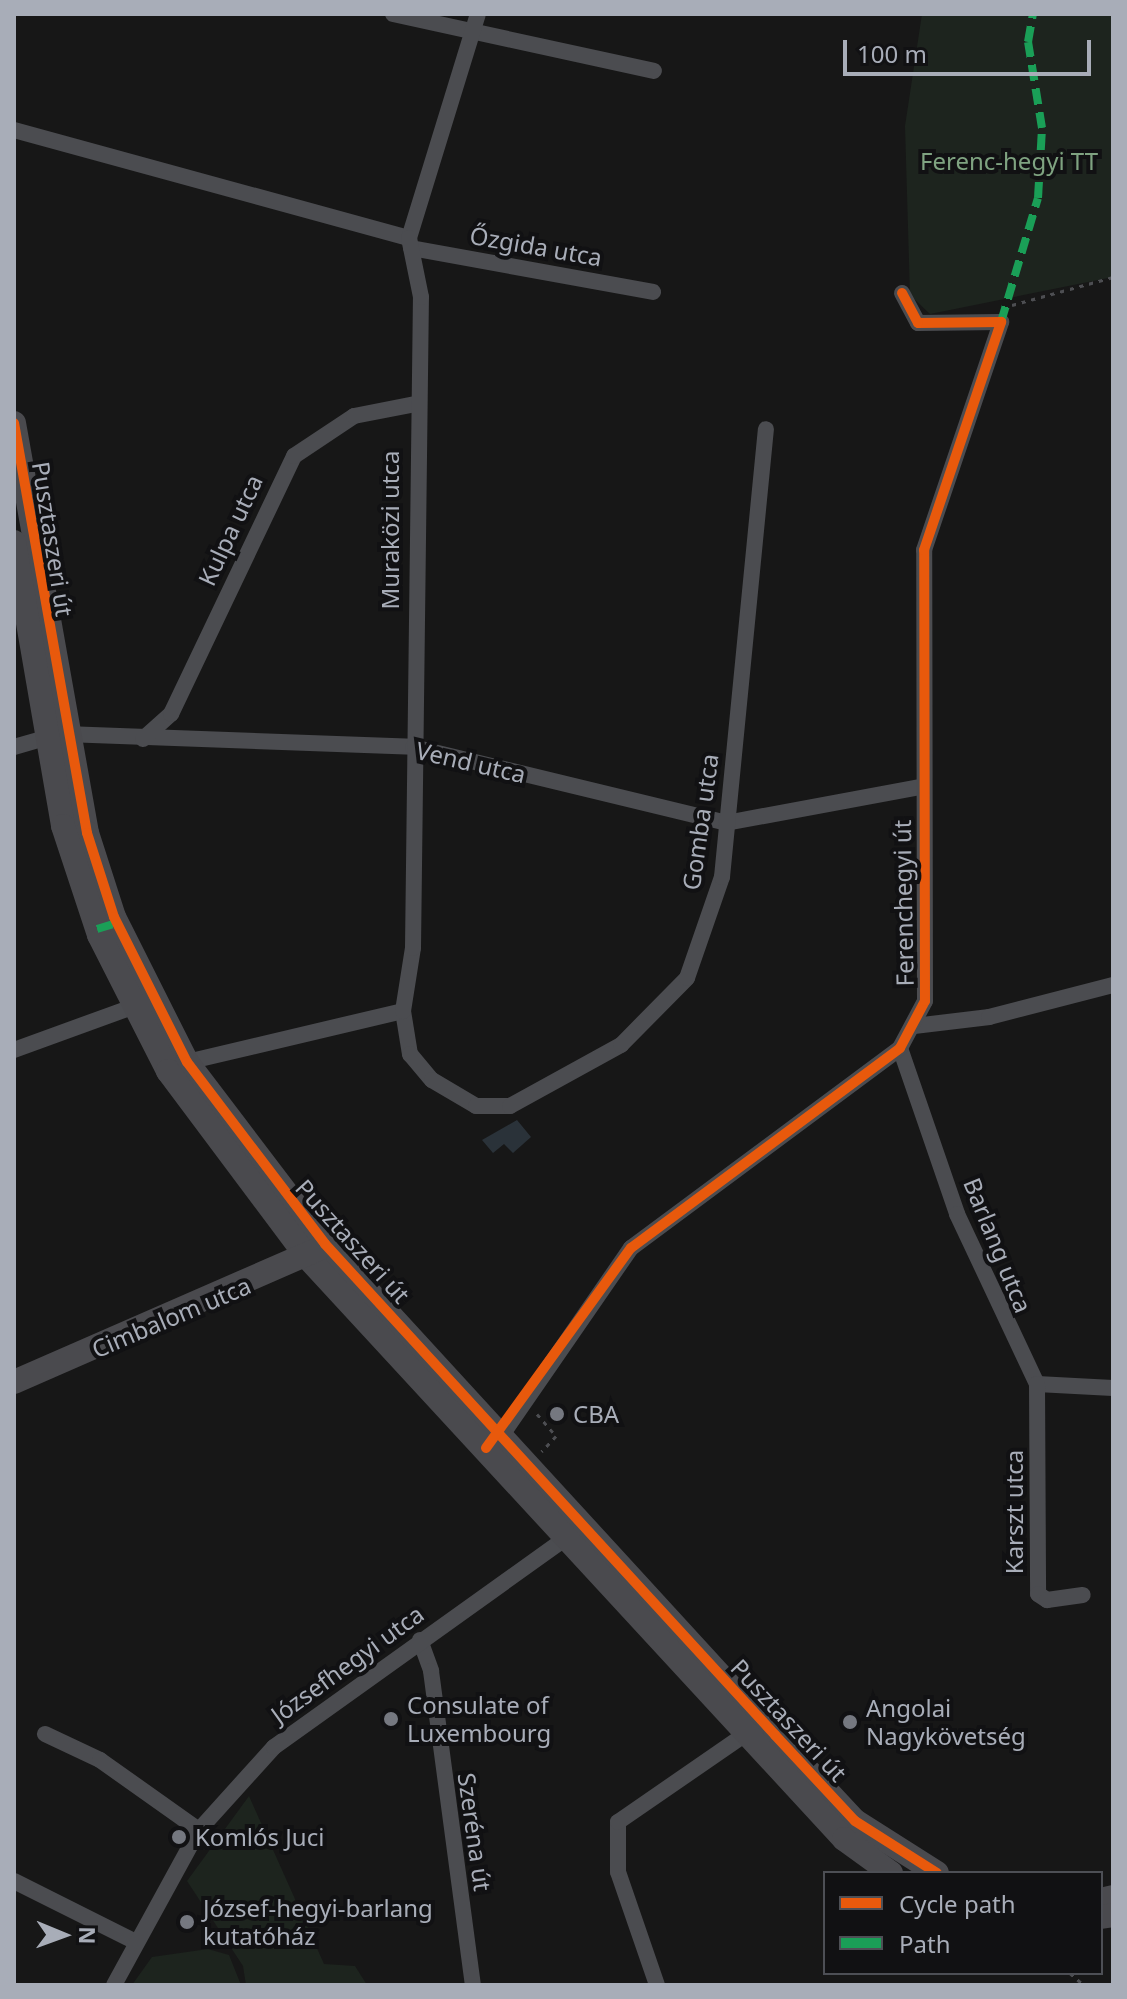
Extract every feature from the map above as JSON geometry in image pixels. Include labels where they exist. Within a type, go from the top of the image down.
[{"type":"street","points":[[393,14],[654,71]]},
{"type":"street","points":[[14,130],[410,243],[478,14]]},
{"type":"street","name":"Őzgida utca","points":[[410,243],[653,292]]},
{"type":"street","name":"Muraközi utca","points":[[403,1011],[413,948],[415,404],[421,297],[410,243]]},
{"type":"street","name":"Ferenchegyi út","points":[[495,1440],[631,1248],[900,1048],[925,1001],[921,787],[924,550],[1001,322],[918,323],[902,293]]},
{"type":"street","name":"Kulpa utca","points":[[143,739],[171,714],[294,456],[354,416],[415,404]]},
{"type":"street","name":"Pusztaszeri út","points":[[14,423],[55,736],[63,826],[132,1007],[214,1140],[495,1440],[754,1727],[844,1839],[888,1871]]},
{"type":"street","name":"Gomba utca","points":[[403,1011],[410,1054],[432,1080],[476,1106],[510,1106],[577,1075],[621,1045],[687,978],[722,877],[766,429]]},
{"type":"street","name":"Pusztaszeri út","points":[[14,542],[55,736],[114,917],[187,1062],[316,1251]]},
{"type":"street","name":"Vend utca","points":[[14,747],[55,736],[413,747],[726,823],[921,787]]},
{"type":"street","points":[[914,1026],[989,1017],[1113,985]]},
{"type":"street","points":[[14,1050],[132,1007]]},
{"type":"street","points":[[187,1062],[403,1011]]},
{"type":"street","name":"Barlang utca","points":[[900,1048],[957,1214],[1037,1384]]},
{"type":"street","name":"Cimbalom utca","points":[[14,1382],[316,1251]]},
{"type":"street","points":[[1037,1384],[1113,1388]]},
{"type":"street","name":"Karszt utca","points":[[1037,1384],[1038,1594],[1083,1595]]},
{"type":"street","name":"Józsefhegyi utca","points":[[114,1985],[199,1830],[274,1747],[575,1531]]},
{"type":"street","name":"Szeréna út","points":[[420,1640],[431,1671],[473,1985]]},
{"type":"street","points":[[657,1985],[618,1872],[618,1822],[754,1727]]},
{"type":"street","name":"Pusztaszeri út","points":[[754,1727],[855,1821],[934,1871]]},
{"type":"street","points":[[45,1734],[100,1760],[199,1830]]},
{"type":"street","points":[[14,1881],[136,1942]]},
{"type":"path","points":[[1012,305],[1113,277]]},
{"type":"path","points":[[537,1414],[544,1403]]},
{"type":"path","points":[[530,1414],[537,1414],[556,1436],[539,1454]]},
{"type":"green space","name":"Ferenc-hegyi TT","points":[[922,14],[1113,14],[1113,277],[930,314],[910,295],[905,126]]},
{"type":"green space","points":[[249,1796],[324,1964],[355,1966],[367,1985],[246,1985],[243,1966],[187,1881]]},
{"type":"green space","points":[[208,1949],[229,1955],[241,1985],[132,1985],[152,1957]]},
{"type":"shaded area","points":[[517,1120],[531,1137],[513,1153],[504,1144],[493,1153],[482,1140]]},
{"type":"marked path","points":[[1001,322],[1038,198],[1042,128],[1028,42],[1033,14]]},
{"type":"marked path","points":[[97,929],[117,923]]},
{"type":"cycle path","points":[[486,1448],[631,1248],[900,1048],[925,1001],[924,550],[1001,322],[918,323],[902,293]]},
{"type":"cycle path","points":[[14,423],[87,833],[114,917],[187,1062],[325,1244],[775,1735],[855,1821],[934,1871]]},
{"type":"place","name":"CBA","points":[[557,1414]]},
{"type":"place","name":"Consulate of Luxembourg","points":[[391,1719]]},
{"type":"place","name":"Angolai Nagykövetség","points":[[850,1722]]},
{"type":"place","name":"Komlós Juci","points":[[179,1837]]},
{"type":"place","name":"József-hegyi-barlang kutatóház","points":[[187,1922]]}]
